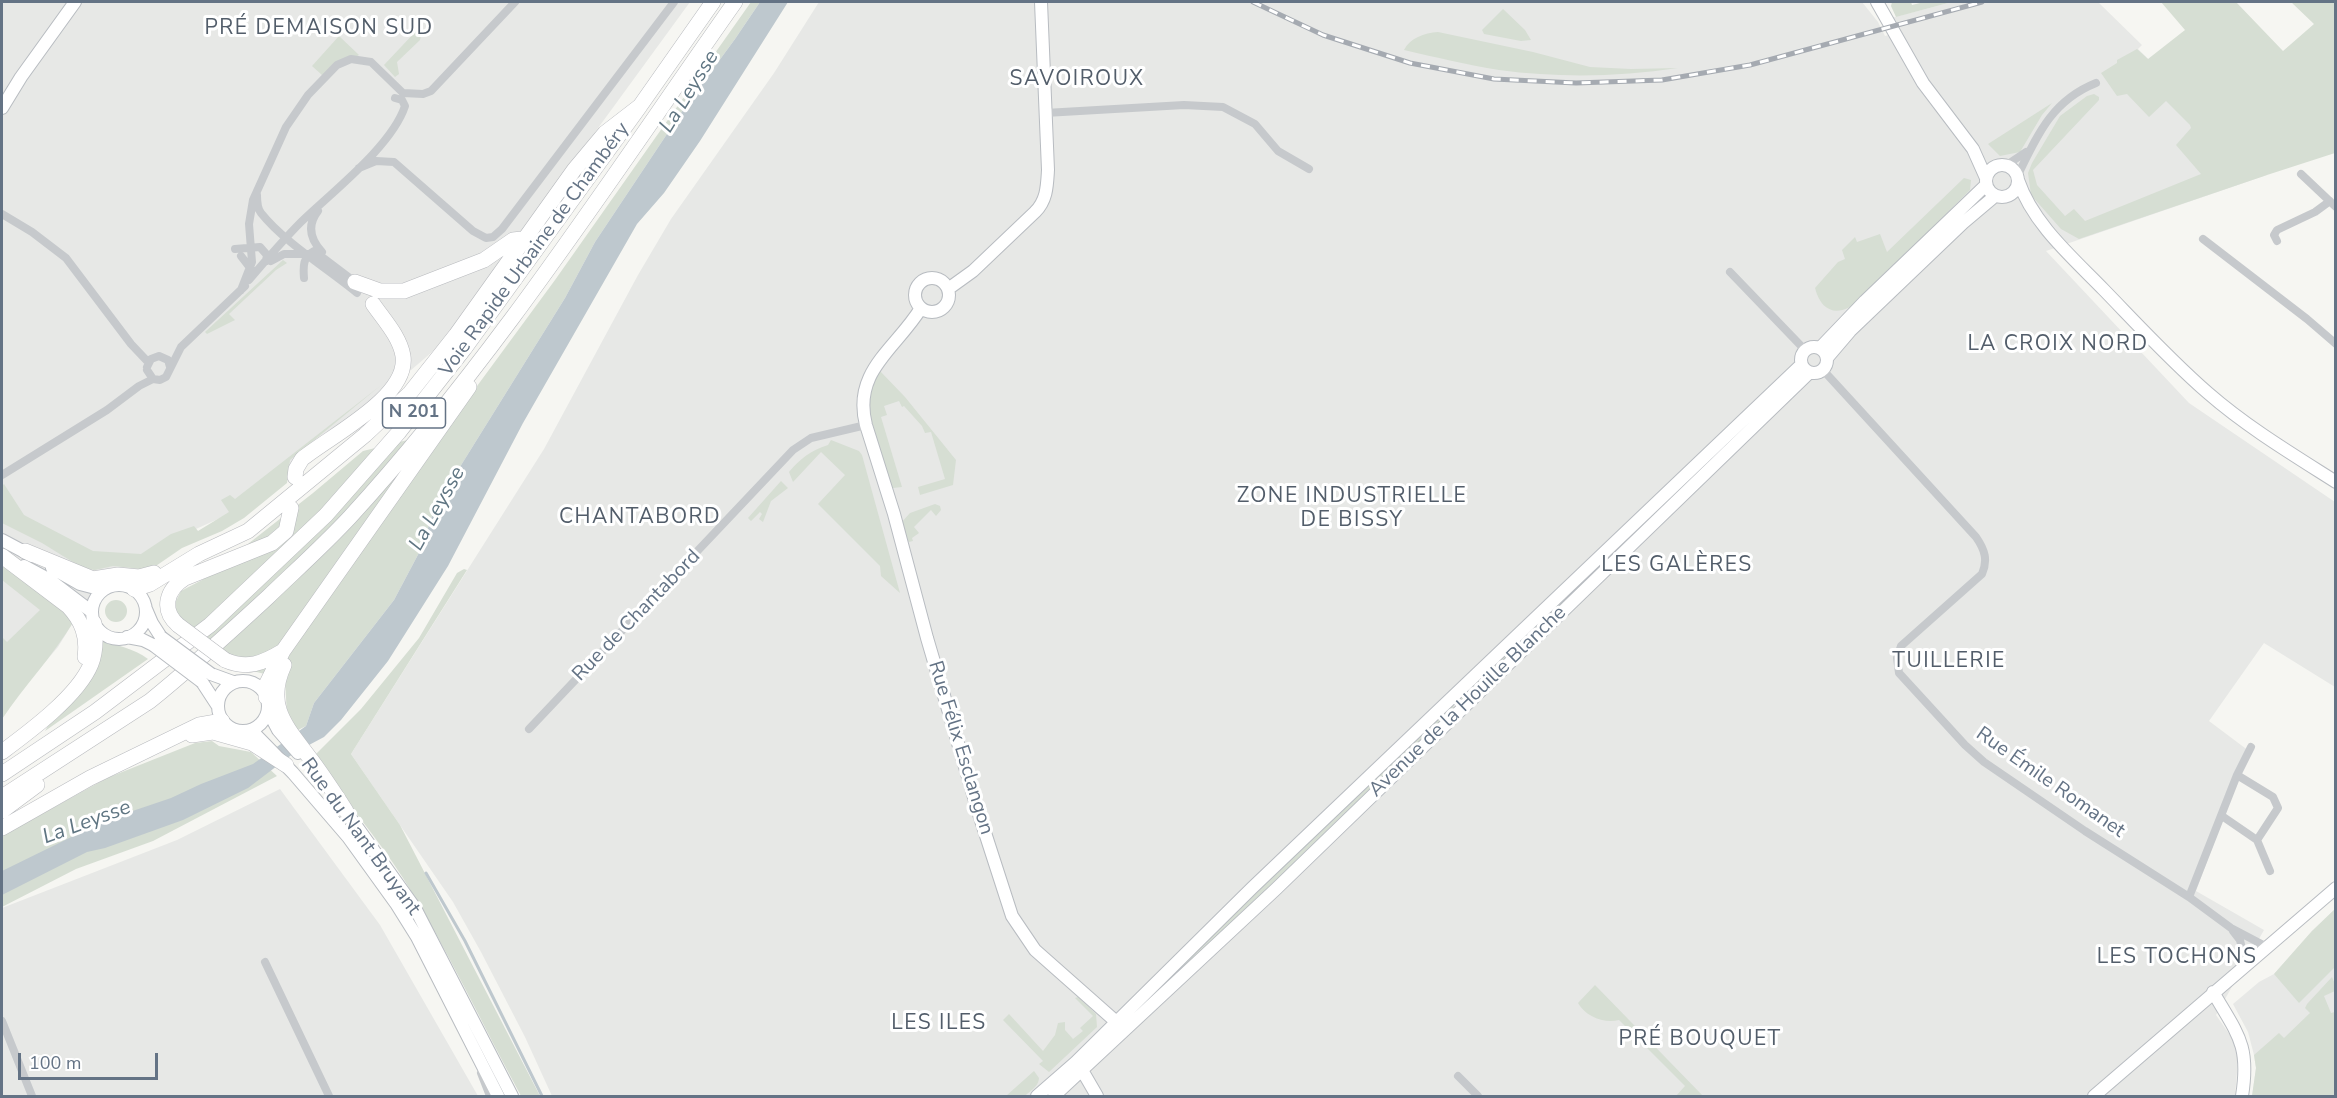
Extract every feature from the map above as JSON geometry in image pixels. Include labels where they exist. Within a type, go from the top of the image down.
[{"type":"highway","name":"N 201","points":[[640,106],[713,2]]},
{"type":"highway","name":"Voie Rapide Urbaine de Chambéry","points":[[2,797],[150,700],[221,641],[348,519],[395,466],[517,311],[735,2]]},
{"type":"highway","points":[[140,597],[160,588],[187,567],[222,548],[263,521],[410,393],[574,170],[605,133],[640,106]]},
{"type":"highway","name":"Voie Rapide Urbaine de Chambéry","points":[[2,774],[95,712],[210,625],[326,515],[399,432],[458,357],[640,106]]},
{"type":"highway","points":[[356,287],[380,291],[404,291],[470,267],[496,253],[513,240],[524,238]]},
{"type":"highway","points":[[295,477],[296,469],[302,459],[391,392],[403,366],[408,342],[398,325],[356,287]]},
{"type":"highway","points":[[267,704],[267,682],[283,651],[455,409],[517,311]]},
{"type":"highway","points":[[381,420],[405,386],[410,370],[405,351]]},
{"type":"highway","points":[[283,651],[256,664],[242,666],[225,660],[178,626],[169,615],[167,606],[168,597],[177,584],[190,576],[272,543],[286,531],[291,508]]},
{"type":"highway","points":[[25,551],[86,578],[118,575],[139,577],[151,574],[189,551],[216,540],[233,539]]},
{"type":"highway","points":[[2,546],[68,606],[80,620],[86,649],[79,683]]},
{"type":"highway","points":[[2,752],[44,720],[79,683],[94,654],[96,637],[93,617]]},
{"type":"highway","points":[[300,630],[279,680],[278,723],[346,811]]},
{"type":"highway","points":[[2,811],[150,700]]},
{"type":"highway","points":[[2,828],[90,778],[199,725],[222,722]]},
{"type":"highway","points":[[172,740],[209,732],[252,736],[262,749],[289,769]]},
{"type":"main road","points":[[2,108],[21,77],[75,2]]},
{"type":"main road","points":[[948,289],[973,271],[1043,202],[1047,189],[1048,170],[1041,2]]},
{"type":"main road","points":[[1877,2],[1923,83],[1973,149],[1986,181],[2000,196],[2019,204],[2035,215]]},
{"type":"main road","points":[[1973,149],[1988,159],[2011,168],[2035,215],[2073,259],[2210,394],[2278,446],[2336,482]]},
{"type":"main road","points":[[1823,359],[1810,347],[1801,357],[1805,369],[1815,374],[1823,359],[1865,301],[1986,181],[1992,168],[2004,165]]},
{"type":"main road","points":[[1823,359],[1963,223],[2000,196],[2015,191],[2017,178]]},
{"type":"main road","points":[[936,279],[948,289],[948,299],[942,308],[932,312],[921,308],[915,295],[922,281],[936,279]]},
{"type":"main road","points":[[866,425],[863,405],[869,374],[908,328],[921,308]]},
{"type":"main road","name":"Avenue de la Houille Blanche","points":[[1121,1026],[1260,881],[1805,369]]},
{"type":"main road","name":"Avenue de la Houille Blanche","points":[[1121,1026],[1276,890],[1805,369]]},
{"type":"main road","name":"Rue Félix Esclangon","points":[[866,425],[894,514],[927,638],[978,811],[1012,916],[1035,950],[1121,1026]]},
{"type":"main road","points":[[2,546],[25,551],[80,584],[103,590]]},
{"type":"main road","points":[[2,546],[50,580],[93,617],[107,636],[157,641],[207,678],[253,683],[263,691],[267,704],[278,723]]},
{"type":"main road","points":[[93,617],[95,600],[103,590],[115,585],[140,597],[152,623],[157,641]]},
{"type":"main road","points":[[127,638],[139,629],[143,622],[140,597]]},
{"type":"main road","points":[[207,678],[222,722],[232,729],[252,736],[262,723],[267,704]]},
{"type":"main road","points":[[217,705],[222,691],[233,682]]},
{"type":"main road","name":"Rue du Nant Bruyant","points":[[289,769],[348,837],[397,904],[417,937],[498,1096]]},
{"type":"main road","name":"Rue du Nant Bruyant","points":[[346,811],[415,908],[512,1096]]},
{"type":"main road","points":[[2303,917],[2336,878]]},
{"type":"main road","points":[[2094,1096],[2213,992],[2269,948],[2336,888]]},
{"type":"main road","points":[[2213,992],[2239,1036],[2244,1050],[2246,1068],[2242,1096]]},
{"type":"main road","points":[[1054,1096],[1080,1066],[1121,1026]]},
{"type":"main road","points":[[1037,1096],[1080,1066]]},
{"type":"main road","points":[[1080,1066],[1097,1096]]},
{"type":"street","points":[[241,290],[251,269],[249,212],[257,191],[286,127],[301,104],[337,65],[351,59],[371,62],[403,93],[423,94],[431,91],[515,2]]},
{"type":"street","points":[[359,168],[376,161],[394,162],[473,231],[482,237],[493,237],[529,196],[674,2]]},
{"type":"street","points":[[2017,178],[2031,147],[2050,115],[2058,106],[2096,83]]},
{"type":"street","points":[[241,290],[287,237],[359,168],[401,119],[404,102],[395,98]]},
{"type":"street","points":[[1046,113],[1184,105],[1223,107],[1255,124],[1278,151],[1309,169]]},
{"type":"street","points":[[2004,165],[2017,160],[2031,147]]},
{"type":"street","points":[[2277,241],[2274,235],[2277,230],[2333,204],[2301,174]]},
{"type":"street","points":[[257,191],[257,205],[261,213],[308,254],[356,287]]},
{"type":"street","points":[[332,195],[314,216],[311,237],[316,246],[356,287]]},
{"type":"street","points":[[2,214],[32,232],[66,258],[148,366],[153,379]]},
{"type":"street","points":[[2,219],[13,222]]},
{"type":"street","points":[[2202,238],[2336,344]]},
{"type":"street","points":[[251,269],[238,252],[251,247],[264,249],[267,255],[265,261]]},
{"type":"street","points":[[2,475],[107,410],[139,386],[153,379],[160,380],[166,377],[182,347],[278,255],[308,254],[314,251],[333,264]]},
{"type":"street","points":[[304,278],[303,264],[308,254]]},
{"type":"street","points":[[1730,272],[1805,350]]},
{"type":"street","points":[[139,386],[155,357],[182,347]]},
{"type":"street","points":[[162,356],[168,360],[170,367]]},
{"type":"street","name":"Rue Émile Romanet","points":[[1823,359],[1976,537],[1986,554],[1986,565],[1982,574],[1901,646],[1897,658],[1899,673],[1965,745],[1984,762],[2076,825],[2190,897],[2231,928],[2269,948]]},
{"type":"street","name":"Rue de Chantabord","points":[[529,729],[793,450],[814,437],[866,425]]},
{"type":"street","points":[[2190,897],[2237,775],[2251,747]]},
{"type":"street","points":[[2237,775],[2273,797],[2278,808],[2257,840]]},
{"type":"street","points":[[2222,816],[2257,840],[2270,871]]},
{"type":"street","name":"Rue Émile Romanet","points":[[2231,928],[2240,940],[2246,967]]},
{"type":"street","points":[[265,962],[329,1096]]},
{"type":"street","points":[[2,1021],[32,1096]]},
{"type":"street","points":[[466,1034],[490,1096]]},
{"type":"street","points":[[1458,1076],[1478,1096]]},
{"type":"shaded area","points":[[2,2],[690,2],[439,346],[260,500],[176,538],[74,621],[58,647],[24,687],[2,719]]},
{"type":"shaded area","points":[[751,2],[760,2],[685,107],[595,242],[565,298],[435,507],[421,549],[394,600],[314,703],[306,726],[298,730],[287,715],[285,680],[253,671],[233,661],[176,614],[176,601],[181,591],[202,580],[363,451],[444,431],[555,280]]},
{"type":"shaded area","points":[[819,2],[1862,2],[1878,22],[1885,36],[1899,32],[1891,18],[1952,2],[2098,2],[2142,45],[2138,49],[2267,175],[2046,251],[2189,403],[2335,502],[2335,687],[2264,643],[2209,721],[2249,751],[2196,891],[2264,930],[2216,1015],[2232,1038],[2238,1060],[2235,1096],[552,1096],[525,1037],[453,902],[351,754],[544,449],[638,275],[671,219],[774,73]]},
{"type":"shaded area","points":[[1892,2],[1911,2],[1912,5],[1924,2],[1952,2],[1896,17],[1891,6]]},
{"type":"shaded area","points":[[2161,2],[2236,2],[2283,51],[2314,24],[2291,2],[2335,2],[2335,153],[2079,239],[2061,229],[2031,195],[2028,173],[2060,116],[2087,96],[2094,94],[2099,97],[2099,100],[2033,170],[2037,185],[2065,216],[2074,209],[2085,221],[2201,174],[2176,145],[2191,128],[2190,125],[2166,101],[2149,117],[2127,94],[2117,96],[2101,73],[2117,63],[2117,60],[2137,49],[2148,59],[2185,30]]},
{"type":"shaded area","points":[[1503,9],[1525,30],[1531,40],[1521,41],[1484,34],[1482,30]]},
{"type":"shaded area","points":[[417,30],[422,31],[420,40],[397,62],[399,74],[395,77],[384,65]]},
{"type":"shaded area","points":[[1438,32],[1533,52],[1590,67],[1678,68],[1611,75],[1521,73],[1404,50],[1418,37]]},
{"type":"shaded area","points":[[339,36],[359,55],[322,75],[312,66]]},
{"type":"shaded area","points":[[2052,103],[2042,115],[2020,152],[2000,156],[1988,144]]},
{"type":"shaded area","points":[[1964,178],[1971,180],[1970,190],[1861,299],[1840,311],[1827,308],[1822,304],[1815,288],[1838,262],[1845,259],[1842,250],[1855,237],[1857,242],[1880,234],[1887,252]]},
{"type":"shaded area","points":[[283,260],[287,263],[276,270],[229,314],[235,320],[207,334],[205,332]]},
{"type":"shaded area","points":[[879,370],[905,397],[956,460],[953,485],[920,495],[918,487],[945,479],[931,432],[925,433],[922,426],[904,406],[902,407],[899,401],[884,406],[887,415],[881,417],[902,487],[893,488],[890,485],[866,401]]},
{"type":"shaded area","points":[[380,386],[290,460],[287,483],[244,518],[222,531],[182,548],[150,570],[113,566],[95,570],[84,569],[42,543],[2,523],[2,486],[4,484],[24,515],[93,551],[141,554],[171,534],[194,526],[198,531],[229,512],[221,500],[230,495],[235,499]]},
{"type":"shaded area","points":[[831,440],[859,451],[862,455],[900,593],[881,576],[880,566],[818,504],[845,475],[821,452],[793,482],[789,472],[793,467],[811,452],[828,445]]},
{"type":"shaded area","points":[[781,481],[788,488],[771,501],[763,522],[759,519],[762,514],[760,512],[751,521],[748,518]]},
{"type":"shaded area","points":[[1678,488],[1676,494],[1462,700],[1464,694]]},
{"type":"shaded area","points":[[935,504],[940,506],[941,510],[936,516],[931,510],[914,527],[919,533],[912,538],[913,541],[909,542],[905,538],[901,523],[910,513]]},
{"type":"shaded area","points":[[2,565],[36,586],[74,621],[2,719],[2,637],[7,642],[40,610],[2,580]]},
{"type":"shaded area","points":[[464,569],[467,570],[351,754],[400,825],[540,1096],[521,1096],[419,905],[393,862],[336,786],[316,754],[361,709],[419,638],[457,573]]},
{"type":"shaded area","points":[[116,600],[124,603],[127,611],[124,619],[116,622],[108,619],[105,611],[108,603]]},
{"type":"shaded area","points":[[100,639],[148,659],[45,731]]},
{"type":"shaded area","points":[[1453,705],[1454,709],[1430,737],[1156,996],[1152,991]]},
{"type":"shaded area","points":[[212,741],[219,746],[251,752],[277,776],[153,841],[76,869],[2,907],[2,836],[107,778],[195,743]]},
{"type":"shaded area","points":[[280,789],[380,925],[478,1096],[2,1096],[2,908],[177,840]]},
{"type":"shaded area","points":[[2335,909],[2335,1096],[2252,1096],[2256,1068],[2254,1055],[2248,1032],[2233,1004],[2259,982],[2274,974]]},
{"type":"shaded area","points":[[2335,909],[2335,967],[2299,1003],[2274,974]]},
{"type":"shaded area","points":[[2332,977],[2335,991],[2324,996],[2331,1013],[2335,1012],[2335,1096],[2252,1096],[2256,1068],[2254,1055],[2279,1033],[2284,1038],[2310,1013],[2305,1008],[2307,1004]]},
{"type":"shaded area","points":[[1595,985],[1703,1096],[1676,1096],[1685,1086],[1619,1020],[1601,1020],[1581,1008],[1578,1003]]},
{"type":"shaded area","points":[[1078,997],[1096,1014],[1097,1027],[1049,1072],[1039,1064],[1043,1061],[1003,1020],[1009,1014],[1043,1051],[1055,1035],[1058,1023],[1065,1022],[1065,1030],[1073,1039],[1083,1031],[1080,1028],[1093,1016],[1075,998]]},
{"type":"shaded area","points":[[1034,1071],[1039,1078],[1032,1090],[1025,1096],[1006,1096]]},
{"type":"water","name":"La Leysse","points":[[760,2],[788,2],[700,141],[664,193],[637,224],[523,423],[448,566],[388,661],[341,720],[324,737],[294,753],[248,788],[183,820],[105,848],[87,852],[2,895],[2,871],[106,820],[171,798],[253,764],[306,726],[314,703],[394,600],[421,549],[435,507],[565,298],[595,242],[685,107]]},
{"type":"waterway","points":[[426,873],[465,941],[542,1096]]},
{"type":"railway","points":[[1253,2],[1323,35],[1410,63],[1494,79],[1576,83],[1662,80],[1750,65],[1982,2]]},
{"type":"district","name":"PRÉ DEMAISON SUD","points":[[319,29]]},
{"type":"district","name":"SAVOIROUX","points":[[1077,80]]},
{"type":"district","name":"LA CROIX NORD","points":[[2058,345]]},
{"type":"district","name":"ZONE INDUSTRIELLE DE BISSY","points":[[1352,509]]},
{"type":"district","name":"CHANTABORD","points":[[640,518]]},
{"type":"district","name":"LES GALÈRES","points":[[1677,566]]},
{"type":"district","name":"TUILLERIE","points":[[1949,662]]},
{"type":"district","name":"LES TOCHONS","points":[[2177,958]]},
{"type":"district","name":"LES ILES","points":[[939,1024]]},
{"type":"district","name":"PRÉ BOUQUET","points":[[1700,1040]]}]
